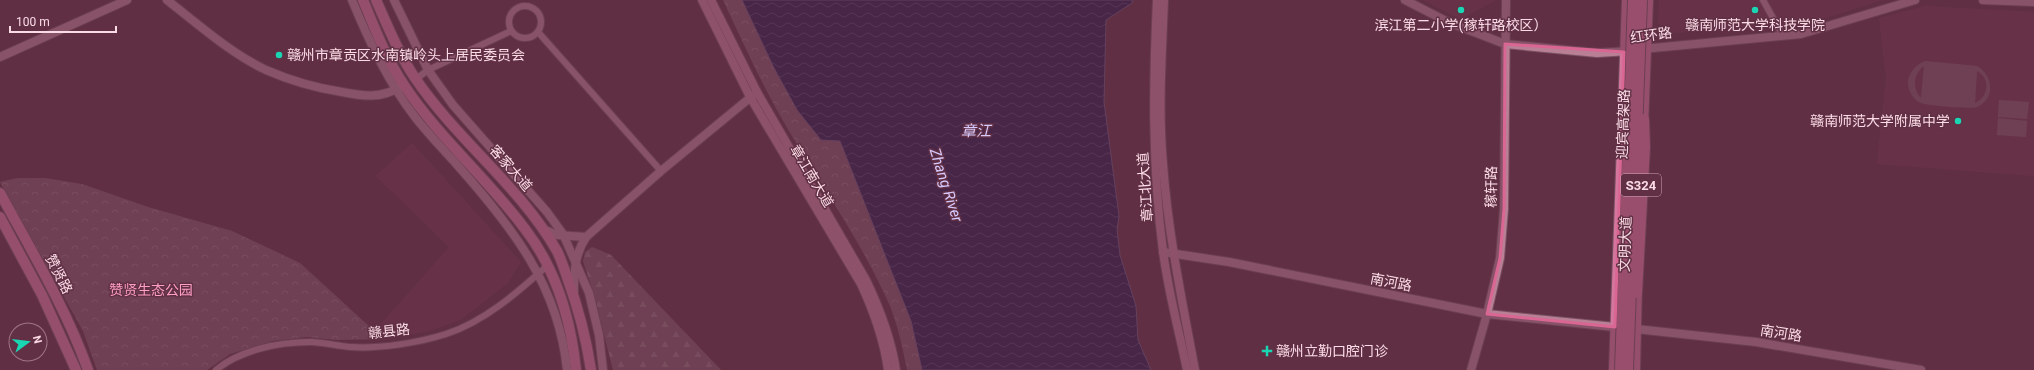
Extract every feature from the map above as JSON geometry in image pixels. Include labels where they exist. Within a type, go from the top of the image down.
[{"type":"highway","name":"迎宾高架路","points":[[1620,370],[1633,0]]},
{"type":"highway","name":"迎宾高架路","points":[[1628,370],[1644,44],[1642,0]]},
{"type":"highway","points":[[1637,299],[1645,146],[1644,44]]},
{"type":"main road","name":"客家大道","points":[[363,0],[400,87],[422,109],[526,229],[548,265],[562,303],[573,340],[576,370]]},
{"type":"main road","name":"客家大道","points":[[376,0],[398,50],[416,79],[432,101],[536,218],[558,252],[574,295],[586,338],[591,370]]},
{"type":"main road","name":"章江南大道","points":[[702,0],[753,95],[861,284],[873,310],[886,352],[888,370]]},
{"type":"main road","name":"章江南大道","points":[[711,0],[753,95],[870,287],[880,308],[893,351],[896,370]]},
{"type":"main road","name":"章江北大道","points":[[1156,0],[1153,80],[1155,163],[1163,252],[1187,370]]},
{"type":"main road","name":"章江北大道","points":[[1164,0],[1161,81],[1162,162],[1172,252],[1195,370]]},
{"type":"main road","name":"文明大道","points":[[1614,370],[1627,0]]},
{"type":"main road","points":[[1644,44],[1648,0]]},
{"type":"main road","name":"赞贤路","points":[[0,193],[52,290],[81,351],[88,370]]},
{"type":"main road","name":"赞贤路","points":[[0,217],[42,295],[76,370]]},
{"type":"main road","points":[[1635,370],[1637,299]]},
{"type":"street","points":[[0,57],[127,0]]},
{"type":"street","points":[[167,0],[242,56],[280,75],[327,90],[366,97],[381,95],[400,87]]},
{"type":"street","points":[[352,0],[373,49],[400,87],[416,118],[517,237],[545,287],[559,324],[565,349],[567,370]]},
{"type":"street","points":[[394,0],[428,70],[453,105],[547,212],[564,236],[576,260],[589,293],[599,335],[603,370]]},
{"type":"street","name":"红环路","points":[[1405,0],[1454,25],[1506,44],[1597,53],[1624,52],[1644,44],[1782,36],[1813,32],[1915,0]]},
{"type":"street","name":"稼轩路","points":[[1470,370],[1487,314],[1500,258],[1504,209],[1506,0]]},
{"type":"street","points":[[1763,0],[1782,36]]},
{"type":"street","points":[[1983,0],[2034,2]]},
{"type":"street","points":[[521,3],[534,8],[540,15],[541,24],[538,32],[531,37],[523,38],[515,35],[508,25],[509,16],[521,3]]},
{"type":"street","points":[[416,79],[428,70],[511,31]]},
{"type":"street","points":[[538,32],[661,171]]},
{"type":"street","points":[[574,295],[576,260],[580,247],[586,237],[661,171],[753,95]]},
{"type":"street","points":[[543,229],[564,236],[586,237]]},
{"type":"street","name":"南河路","points":[[1163,252],[1172,252],[1487,314],[1615,327]]},
{"type":"street","name":"赣县路","points":[[216,370],[226,362],[238,357],[279,345],[311,342],[351,347],[399,344],[444,335],[464,328],[482,316],[548,265]]},
{"type":"street","name":"南河路","points":[[1636,329],[1756,342],[1921,370]]},
{"type":"highlighted area","points":[[1505,44],[1624,52],[1615,327],[1487,314],[1500,258],[1504,209]]},
{"type":"shaded area","name":"滨江第二小学(稼轩路校区）","points":[[1423,0],[1496,0],[1461,19]]},
{"type":"shaded area","name":"赣南师范大学科技学院","points":[[1659,0],[1882,0],[1819,20],[1788,26],[1673,33],[1658,23]]},
{"type":"shaded area","name":"赣南师范大学附属中学","points":[[1925,6],[2034,12],[2034,176],[1877,164],[1886,78],[1879,18]]},
{"type":"shaded area","points":[[412,143],[521,262],[508,283],[460,320],[429,331],[383,339],[375,331],[449,247],[376,176]]},
{"type":"green space","points":[[723,0],[742,0],[774,68],[840,141],[911,321],[922,370],[907,370],[895,321],[879,282],[853,234],[774,105]]},
{"type":"green space","points":[[1925,61],[1977,66],[1986,75],[1989,81],[1990,93],[1983,103],[1973,108],[1938,106],[1919,102],[1911,94],[1908,82],[1911,72]],"holes":[[[1924,66],[1921,98],[1916,90],[1915,81],[1920,69]],[[1977,71],[1985,78],[1986,87],[1983,96],[1975,103]]]},
{"type":"green space","points":[[1999,100],[2029,102],[2027,119],[1998,117]]},
{"type":"green space","points":[[1998,118],[2027,121],[2026,137],[1997,135]]},
{"type":"green space","name":"赞贤生态公园","points":[[17,178],[45,178],[82,184],[148,207],[232,231],[300,263],[383,339],[337,340],[307,337],[273,341],[230,354],[207,370],[97,370],[83,331],[0,182]]},
{"type":"green space","points":[[592,247],[611,255],[721,370],[613,370],[593,292],[583,261],[585,252]]},
{"type":"water","name":"章江","points":[[742,0],[1133,0],[1132,3],[1106,20],[1104,102],[1119,216],[1117,230],[1120,255],[1136,306],[1138,340],[1151,370],[922,370],[911,321],[840,141],[821,140],[797,110],[774,68]]},
{"type":"place","name":"滨江第二小学(稼轩路校区）","points":[[1461,10]]},
{"type":"place","name":"赣南师范大学科技学院","points":[[1755,10]]},
{"type":"place","name":"赣州市章贡区水南镇岭头上居民委员会","points":[[279,55]]},
{"type":"place","name":"赣南师范大学附属中学","points":[[1958,121]]},
{"type":"place","name":"赣州立勤口腔门诊","points":[[1267,351]]},
{"type":"water label","name":"Zhang River","points":[[946,185]]}]
